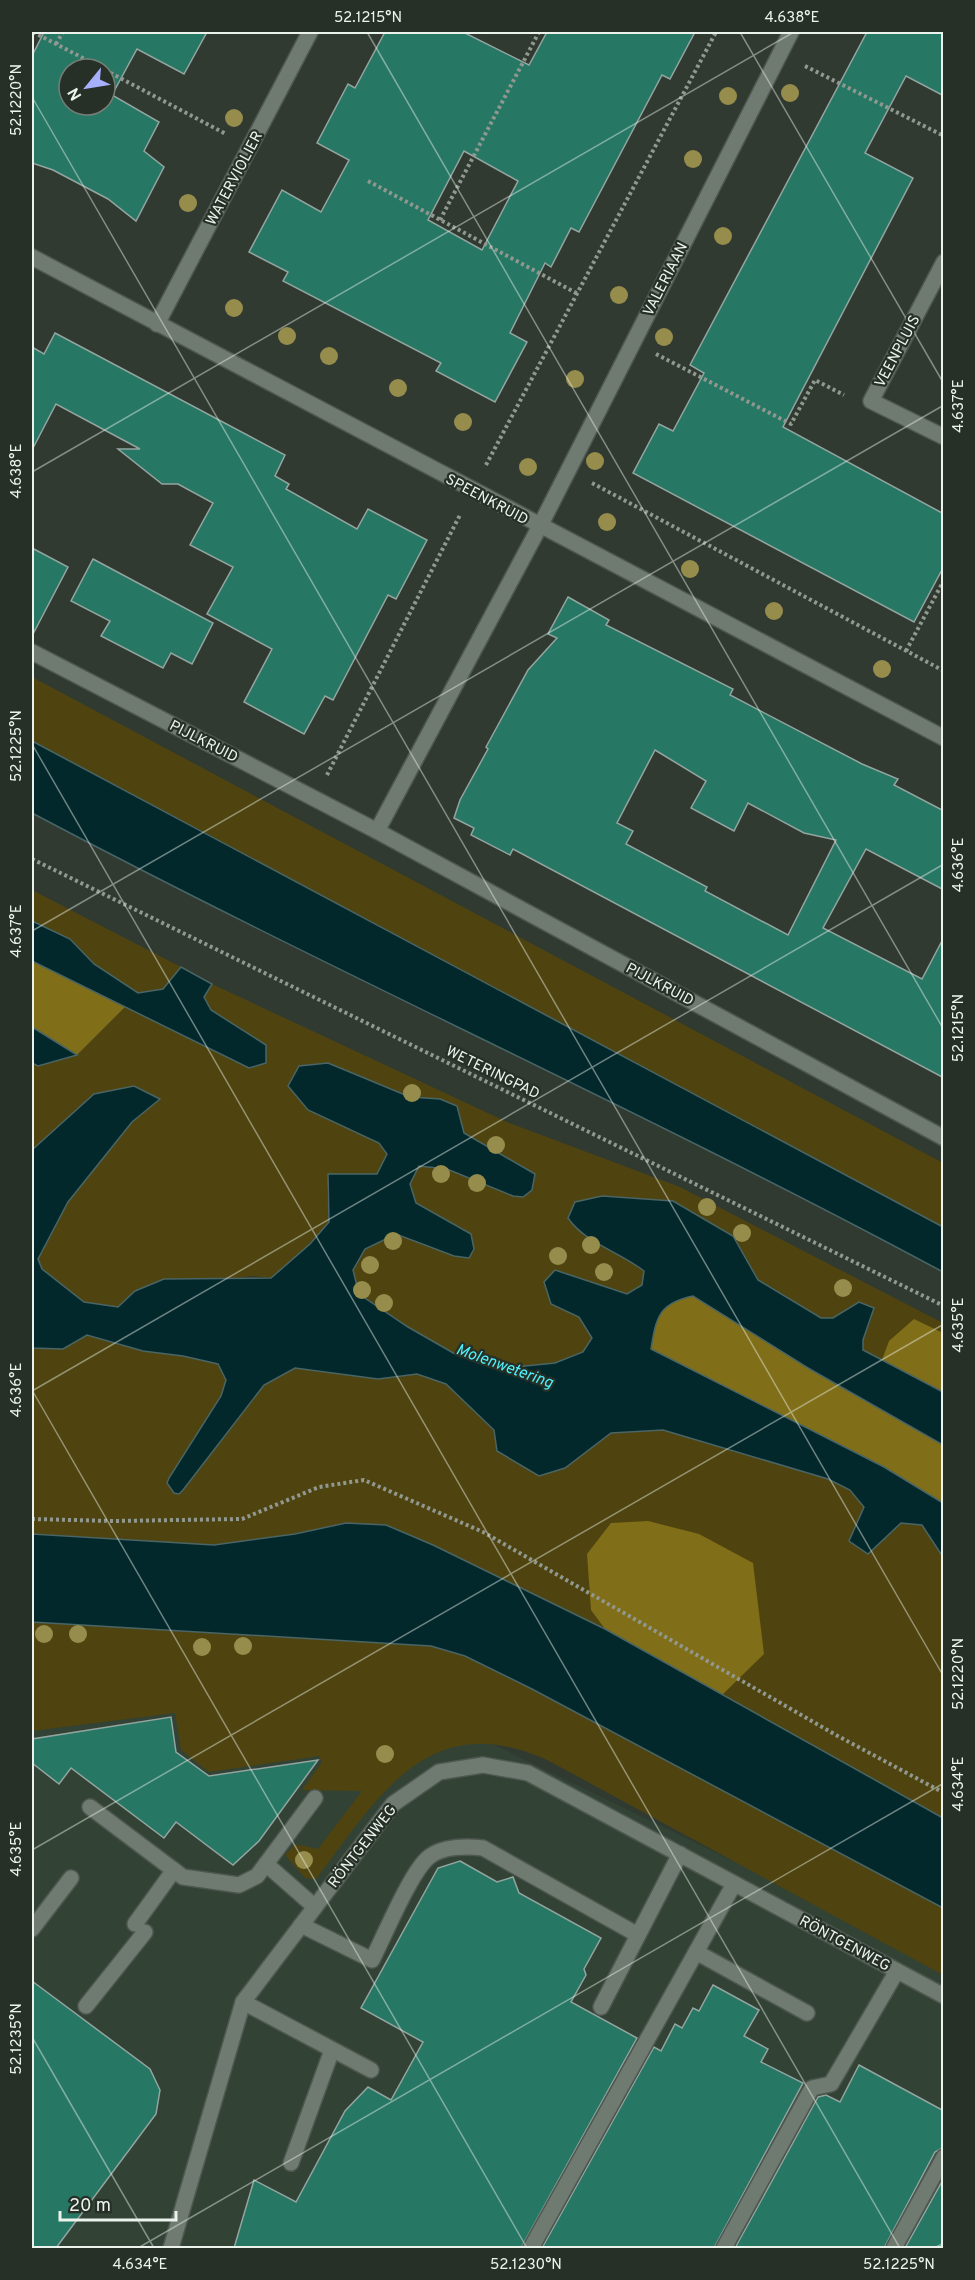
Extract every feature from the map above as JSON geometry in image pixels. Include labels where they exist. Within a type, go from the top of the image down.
[{"type":"street","name":"WATERVIOLIER","points":[[157,324],[310,32]]},
{"type":"street","name":"VALERIAAN","points":[[540,526],[791,32]]},
{"type":"street","name":"SPEENKRUID","points":[[32,257],[944,738]]},
{"type":"street","name":"VEENPLUIS","points":[[944,262],[871,401],[944,437]]},
{"type":"street","points":[[377,831],[540,526]]},
{"type":"street","name":"PIJLKRUID","points":[[32,651],[377,831],[944,1138]]},
{"type":"street","name":"RÖNTGENWEG","points":[[171,2248],[243,2002],[393,1804],[439,1772],[483,1766],[528,1773],[944,1996]]},
{"type":"street","points":[[90,1807],[183,1877],[239,1885],[257,1876],[315,1798]]},
{"type":"street","points":[[301,1925],[372,1960],[416,1875],[429,1857],[464,1845],[483,1848],[638,1935]]},
{"type":"street","points":[[601,2007],[680,1854]]},
{"type":"street","points":[[266,1864],[315,1907]]},
{"type":"street","points":[[86,2006],[140,1928],[174,1870]]},
{"type":"street","points":[[32,1929],[71,1878]]},
{"type":"street","points":[[531,2248],[735,1884]]},
{"type":"street","points":[[696,1952],[807,2013]]},
{"type":"street","points":[[724,2248],[812,2088],[831,2084],[897,1971]]},
{"type":"street","points":[[243,2002],[370,2070]]},
{"type":"street","points":[[291,2163],[332,2050]]},
{"type":"street","points":[[894,2248],[944,2157]]},
{"type":"path","points":[[33,32],[81,57]]},
{"type":"path","points":[[56,44],[63,32]]},
{"type":"path","points":[[440,220],[539,32]]},
{"type":"path","points":[[315,798],[472,491],[716,32]]},
{"type":"path","points":[[780,53],[944,136]]},
{"type":"path","points":[[117,76],[250,146]]},
{"type":"path","points":[[368,182],[578,294]]},
{"type":"path","points":[[633,342],[791,424],[815,380],[853,400],[871,401]]},
{"type":"path","points":[[567,470],[944,671]]},
{"type":"path","points":[[906,651],[944,580]]},
{"type":"path","name":"WETERINGPAD","points":[[32,859],[944,1306]]},
{"type":"path","points":[[32,1519],[112,1521],[242,1519],[319,1487],[364,1480],[483,1532],[836,1735],[944,1793]]},
{"type":"shaded area","points":[[32,677],[943,1163],[943,1228],[32,741]]},
{"type":"shaded area","points":[[32,890],[181,967],[163,989],[138,993],[94,964],[70,939],[32,921]]},
{"type":"shaded area","points":[[32,961],[125,1007],[77,1055],[32,1027]]},
{"type":"shaded area","points":[[212,984],[507,1122],[680,1187],[943,1323],[943,1392],[863,1350],[863,1340],[872,1317],[859,1302],[833,1318],[821,1318],[758,1280],[733,1236],[673,1201],[602,1196],[629,1259],[644,1271],[642,1286],[627,1294],[555,1270],[551,1304],[579,1317],[593,1338],[583,1352],[555,1363],[496,1369],[455,1354],[408,1327],[359,1293],[353,1270],[365,1249],[397,1234],[454,1256],[471,1234],[416,1203],[327,1188],[329,1222],[310,1244],[271,1278],[252,1276],[135,1291],[118,1307],[84,1302],[42,1269],[38,1259],[68,1202],[132,1122],[160,1099],[94,1095],[32,1150],[32,1063],[38,1066],[77,1055],[125,1007],[249,1068],[241,1028],[211,1010],[204,997]]},
{"type":"shaded area","points":[[693,1296],[808,1368],[943,1445],[943,1503],[884,1467],[651,1349],[657,1320],[661,1313],[672,1303]]},
{"type":"shaded area","points":[[914,1319],[943,1333],[943,1392],[882,1360],[889,1341]]},
{"type":"shaded area","points":[[87,1335],[143,1351],[183,1356],[218,1364],[224,1376],[264,1385],[295,1368],[378,1379],[417,1374],[446,1384],[494,1431],[565,1468],[611,1433],[663,1430],[828,1479],[850,1490],[864,1507],[901,1523],[922,1525],[943,1557],[943,1818],[605,1629],[433,1545],[346,1523],[295,1534],[214,1545],[32,1534],[32,1348],[63,1349]]},
{"type":"shaded area","points":[[648,1521],[699,1534],[753,1563],[764,1654],[722,1695],[605,1629],[591,1610],[587,1554],[611,1523]]},
{"type":"shaded area","points":[[32,1622],[431,1646],[465,1656],[532,1689],[943,1908],[943,1975],[551,1762],[509,1747],[472,1744],[440,1752],[412,1768],[386,1790],[316,1879],[305,1878],[285,1855],[295,1844],[318,1849],[362,1791],[302,1790],[322,1762],[319,1756],[209,1772],[181,1750],[175,1713],[32,1731]]},
{"type":"shaded area","points":[[32,1654],[480,1738],[943,1963],[943,2248],[32,2248]]},
{"type":"water","points":[[32,741],[943,1227],[943,1272],[717,1155],[259,929],[32,813]]},
{"type":"water","points":[[32,921],[70,939],[94,964],[138,993],[163,989],[181,967],[212,984],[204,997],[211,1010],[266,1045],[266,1063],[249,1068],[32,961]]},
{"type":"water","points":[[32,1027],[77,1055],[38,1066],[32,1063]]},
{"type":"water","points":[[328,1063],[410,1097],[440,1099],[457,1106],[464,1133],[535,1174],[532,1190],[523,1197],[513,1196],[447,1169],[419,1166],[410,1184],[416,1203],[471,1234],[474,1249],[469,1258],[454,1256],[396,1234],[365,1249],[353,1270],[359,1294],[408,1327],[455,1354],[496,1369],[555,1363],[583,1352],[592,1338],[579,1317],[551,1304],[544,1282],[555,1270],[627,1294],[642,1285],[644,1271],[593,1241],[575,1227],[568,1218],[575,1202],[602,1196],[673,1201],[733,1236],[758,1280],[821,1318],[833,1318],[859,1302],[874,1308],[863,1340],[863,1350],[943,1392],[943,1445],[808,1368],[693,1296],[673,1303],[661,1313],[651,1349],[884,1467],[943,1503],[943,1557],[922,1525],[901,1523],[868,1554],[849,1541],[864,1507],[850,1490],[828,1479],[663,1430],[611,1433],[565,1468],[539,1476],[497,1451],[494,1430],[446,1384],[417,1374],[378,1379],[295,1368],[264,1385],[183,1490],[179,1494],[174,1493],[167,1483],[169,1478],[221,1396],[226,1380],[218,1364],[183,1356],[143,1351],[87,1335],[63,1349],[32,1348],[32,1150],[94,1094],[134,1086],[160,1099],[132,1122],[68,1202],[38,1259],[42,1269],[84,1302],[118,1307],[135,1291],[164,1279],[271,1278],[310,1244],[329,1222],[328,1174],[377,1174],[387,1154],[379,1143],[308,1110],[288,1086],[299,1066]]},
{"type":"water","points":[[346,1523],[386,1525],[433,1545],[605,1629],[943,1818],[943,1908],[532,1689],[465,1656],[431,1646],[32,1622],[32,1534],[214,1545],[295,1534]]},
{"type":"building","points":[[44,32],[207,32],[184,74],[137,49],[117,86],[117,57],[57,57],[57,117],[117,117],[117,98],[159,122],[144,151],[164,167],[136,221],[108,199],[53,170],[32,163],[32,56]]},
{"type":"building","points":[[385,32],[463,32],[529,65],[547,32],[695,32],[670,79],[662,75],[579,232],[571,228],[551,267],[545,263],[510,333],[527,342],[495,402],[436,371],[441,363],[283,281],[288,272],[249,252],[282,190],[321,212],[349,160],[317,143],[348,84],[355,88]],"holes":[[[464,151],[518,181],[482,250],[428,220]]]},
{"type":"building","points":[[867,32],[944,32],[944,96],[906,76],[865,153],[913,178],[783,427],[944,514],[944,566],[914,622],[633,473],[659,424],[673,431],[704,373],[690,365]]},
{"type":"building","points":[[55,333],[285,455],[275,476],[289,484],[286,489],[357,529],[368,509],[427,540],[396,599],[388,595],[333,700],[325,696],[304,734],[244,702],[272,649],[207,614],[233,567],[190,545],[213,503],[178,484],[162,484],[118,449],[140,449],[56,404],[32,450],[32,347],[44,354]]},
{"type":"building","points":[[32,548],[68,567],[32,636]]},
{"type":"building","points":[[93,559],[213,623],[192,664],[171,653],[163,668],[101,636],[110,621],[71,601]]},
{"type":"building","points":[[568,597],[609,620],[606,625],[733,689],[730,695],[862,764],[898,779],[894,785],[944,811],[944,890],[866,849],[823,928],[922,979],[944,937],[944,1078],[513,849],[510,855],[471,835],[474,828],[454,818],[460,800],[488,749],[486,747],[528,670],[557,638],[548,634]],"holes":[[[655,750],[706,781],[691,808],[734,831],[748,803],[804,833],[836,840],[788,935],[705,891],[707,887],[626,844],[633,831],[617,823]]]},
{"type":"building","points":[[171,1717],[176,1752],[209,1776],[318,1760],[259,1841],[233,1865],[176,1822],[164,1838],[71,1768],[59,1784],[32,1763],[32,1739]]},
{"type":"building","points":[[460,1861],[497,1882],[513,1877],[519,1893],[601,1938],[584,1969],[586,1975],[571,2002],[637,2038],[521,2248],[234,2248],[254,2180],[296,2202],[345,2111],[368,2087],[391,2100],[423,2042],[361,2008],[438,1868]]},
{"type":"building","points":[[32,1981],[150,2069],[160,2090],[156,2114],[56,2248],[32,2248]]},
{"type":"building","points":[[713,1985],[759,2010],[744,2036],[768,2049],[761,2062],[803,2083],[714,2248],[542,2248],[654,2047],[661,2051],[675,2024],[682,2028],[693,2008],[699,2011]]},
{"type":"building","points":[[859,2065],[944,2111],[944,2147],[935,2152],[884,2248],[735,2248],[818,2097],[826,2095],[840,2102]]},
{"type":"building","points":[[944,2178],[944,2248],[905,2248]]},
{"type":"water label","name":"Molenwetering","points":[[505,1365]]}]
